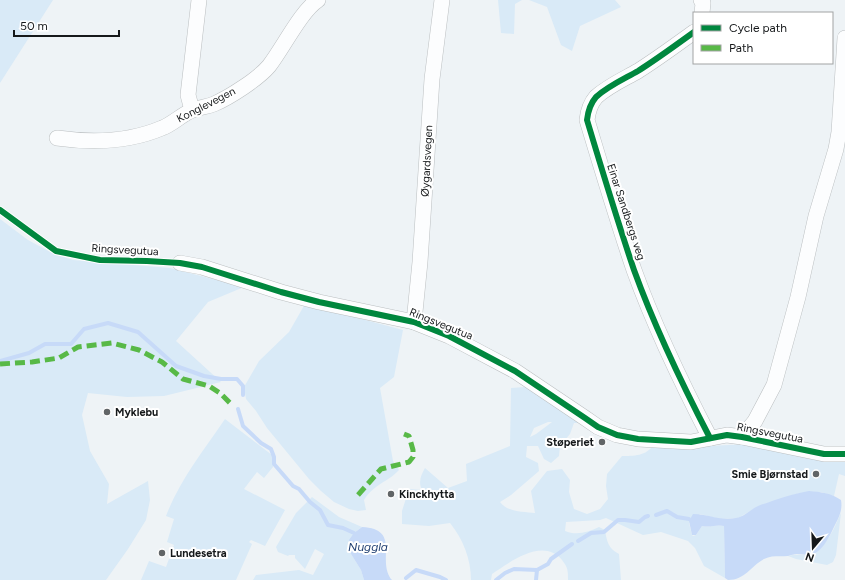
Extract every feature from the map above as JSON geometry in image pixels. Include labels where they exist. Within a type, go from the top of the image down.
[{"type":"street","points":[[192,110],[188,95],[199,0]]},
{"type":"street","name":"Konglevegen","points":[[57,138],[76,141],[102,141],[143,136],[163,128],[192,110],[214,104],[256,78],[268,66],[304,15],[318,0]]},
{"type":"street","name":"Øygardsvegen","points":[[414,322],[432,86],[442,0]]},
{"type":"street","points":[[701,0],[702,12]]},
{"type":"street","name":"Einar Sandbergs veg","points":[[693,33],[597,97],[591,103],[587,120],[606,184],[640,284],[678,372],[710,438]]},
{"type":"street","points":[[742,437],[755,422],[774,385],[798,297],[816,216],[836,149],[839,132],[845,38]]},
{"type":"street","name":"Ringsvegutua","points":[[180,263],[202,267],[281,292],[319,302],[414,322],[449,336],[505,365],[598,427],[617,435],[667,442],[691,442],[727,435],[824,454],[845,454]]},
{"type":"shaded area","points":[[0,0],[53,0],[0,83]]},
{"type":"shaded area","points":[[498,0],[522,0],[515,4],[514,34],[501,33]]},
{"type":"shaded area","points":[[529,0],[615,0],[621,7],[580,26],[572,51],[561,45],[547,7]]},
{"type":"shaded area","points":[[0,219],[28,240],[54,254],[73,260],[170,268],[244,287],[208,302],[176,341],[221,382],[164,396],[127,397],[88,393],[82,415],[90,451],[109,484],[107,504],[148,481],[150,500],[146,520],[106,580],[0,580]]},
{"type":"shaded area","points":[[305,304],[403,330],[394,377],[380,388],[393,461],[399,470],[368,494],[364,500],[366,510],[358,511],[349,509],[334,502],[321,491],[309,479],[267,428],[246,399],[244,387],[259,361],[289,332]]},
{"type":"shaded area","points":[[525,387],[582,423],[574,423],[570,434],[560,446],[559,456],[551,463],[544,459],[538,446],[527,446],[526,457],[538,463],[539,471],[511,495],[500,502],[511,510],[535,513],[531,491],[547,471],[562,469],[570,480],[569,492],[574,509],[587,514],[600,509],[608,499],[606,486],[607,474],[622,456],[643,453],[650,449],[653,445],[688,447],[749,444],[845,461],[845,476],[839,474],[834,496],[821,492],[800,493],[759,506],[738,518],[720,519],[700,514],[689,523],[693,536],[696,535],[702,526],[724,526],[725,578],[704,566],[695,548],[688,541],[661,532],[643,535],[606,518],[600,520],[566,522],[565,531],[574,533],[587,532],[599,527],[605,530],[606,538],[609,544],[612,549],[619,554],[621,580],[568,580],[567,569],[562,560],[554,554],[546,551],[536,551],[517,558],[492,574],[491,580],[471,580],[468,557],[459,536],[450,523],[429,526],[402,524],[402,511],[409,489],[422,490],[420,479],[425,468],[448,488],[467,481],[466,464],[510,446],[511,388]],"holes":[[[548,422],[552,422],[536,434],[530,437],[534,428]]]},
{"type":"shaded area","points":[[225,419],[272,455],[273,467],[264,478],[257,472],[244,489],[285,510],[265,546],[251,540],[249,542],[252,544],[236,580],[141,580],[149,561],[166,567],[174,545],[167,542],[174,519],[166,516],[171,503],[185,478]]},
{"type":"shaded area","points":[[312,497],[339,517],[362,527],[354,533],[351,554],[361,570],[364,580],[253,580],[256,575],[299,570],[313,575],[324,554],[315,549],[305,569],[295,558],[295,555],[288,556],[278,552],[276,547],[296,513]]},
{"type":"shaded area","points":[[841,513],[836,555],[833,562],[827,565],[788,556],[810,555],[821,548],[833,531]]},
{"type":"water","points":[[809,491],[830,494],[841,500],[840,515],[837,522],[824,545],[814,554],[796,554],[767,558],[759,562],[739,578],[728,580],[725,578],[724,526],[702,526],[696,535],[692,535],[689,521],[693,514],[724,519],[736,518],[758,506],[790,495]]},
{"type":"water","name":"Nuggla","points":[[362,527],[374,529],[381,533],[385,540],[386,564],[392,580],[364,580],[361,570],[351,554],[349,540],[354,533]]},
{"type":"waterway","points":[[0,361],[29,353],[45,344],[71,344],[84,329],[108,323],[138,332],[176,366],[204,376],[221,379],[237,379],[243,386],[243,395]]},
{"type":"waterway","points":[[238,409],[243,426],[261,443],[271,449],[274,457],[274,464],[293,486],[299,489],[310,502],[320,510],[328,525],[343,528],[354,533]]},
{"type":"waterway","points":[[656,515],[667,511],[677,517],[689,519]]},
{"type":"waterway","points":[[578,541],[591,533],[604,532],[618,520],[639,522],[648,516]]},
{"type":"waterway","points":[[496,580],[505,573],[514,569],[537,570],[548,564],[551,559],[572,544]]},
{"type":"waterway","points":[[406,578],[416,570],[446,580]]},
{"type":"waterway","points":[[536,580],[537,570]]},
{"type":"marked path","points":[[0,364],[32,362],[59,358],[78,347],[112,343],[139,350],[162,362],[183,379],[209,386],[220,393],[230,403]]},
{"type":"marked path","points":[[358,495],[381,469],[409,462],[413,457],[413,450],[409,436],[404,434]]},
{"type":"cycle path","points":[[693,33],[638,71],[611,86],[596,97],[591,105],[587,120],[642,292],[669,356],[710,438]]},
{"type":"cycle path","points":[[0,210],[56,251],[100,260],[180,263],[202,267],[281,292],[319,302],[414,322],[449,336],[515,371],[598,427],[617,435],[638,439],[691,442],[727,435],[824,454],[845,454]]},
{"type":"place","name":"Myklebu","points":[[107,412]]},
{"type":"place","name":"Støperiet","points":[[602,442]]},
{"type":"place","name":"Smie Bjørnstad","points":[[816,474]]},
{"type":"place","name":"Kinckhytta","points":[[391,494]]},
{"type":"place","name":"Lundesetra","points":[[162,553]]}]
